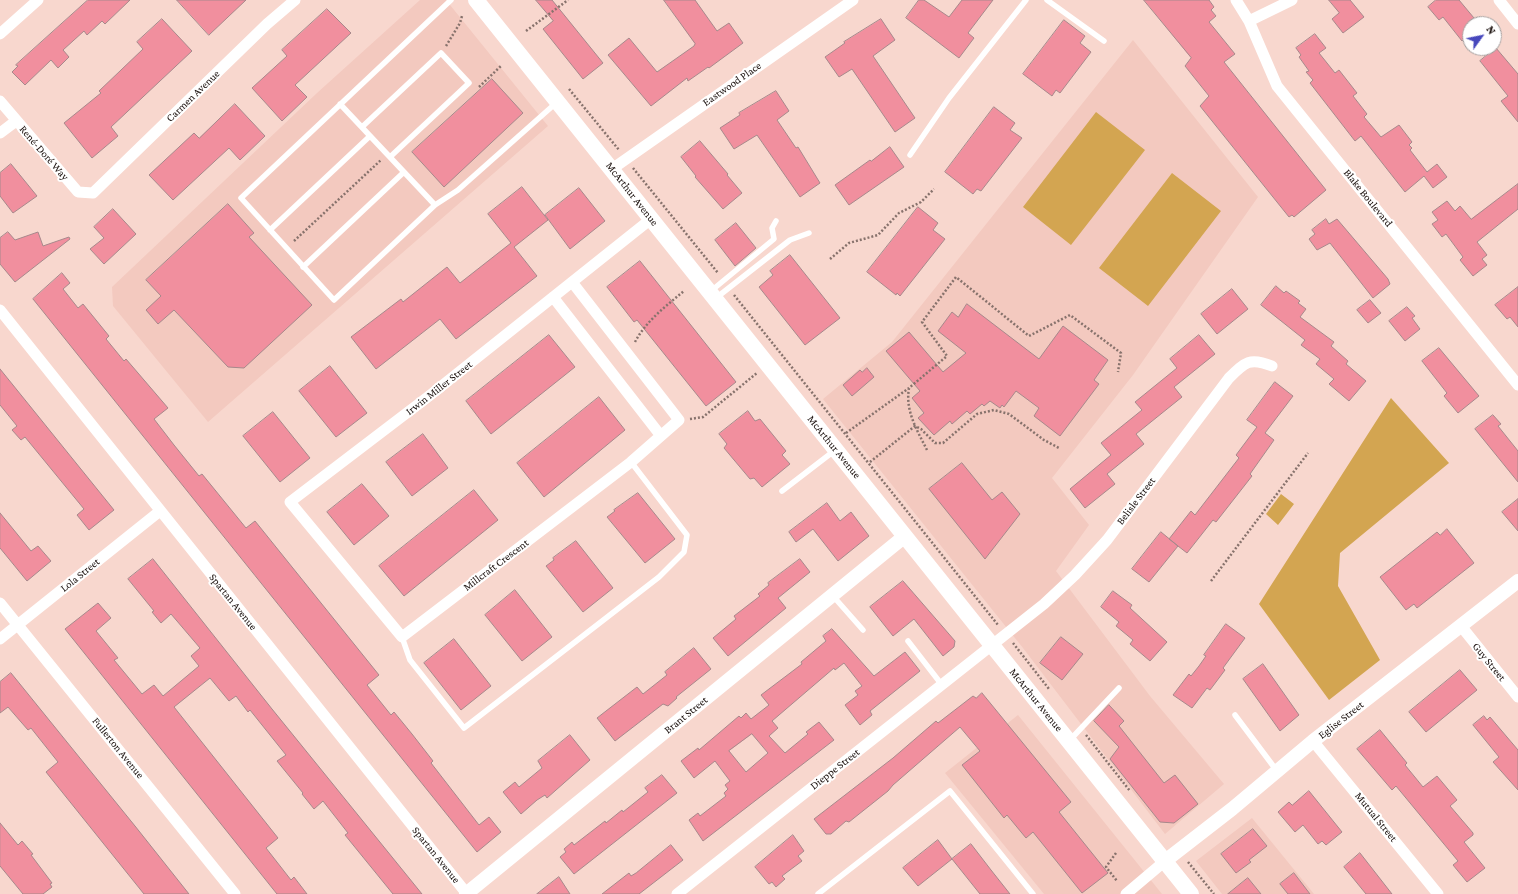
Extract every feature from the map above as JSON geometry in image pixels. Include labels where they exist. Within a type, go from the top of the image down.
[{"type":"main road","name":"McArthur Avenue","points":[[476,0],[1191,894]]},
{"type":"street","points":[[0,34],[38,0]]},
{"type":"street","name":"Carmen Avenue","points":[[93,194],[267,24],[295,0]]},
{"type":"street","name":"Eastwood Place","points":[[612,169],[853,0]]},
{"type":"street","name":"Blake Boulevard","points":[[1236,0],[1249,22],[1277,86],[1518,385]]},
{"type":"street","points":[[1249,22],[1292,0]]},
{"type":"street","points":[[1499,0],[1518,24]]},
{"type":"street","name":"René-Doré Way","points":[[0,101],[78,192],[93,194]]},
{"type":"street","points":[[0,133],[16,121]]},
{"type":"street","name":"Irwin Miller Street","points":[[402,637],[290,502],[651,219]]},
{"type":"street","points":[[572,282],[679,420]]},
{"type":"street","points":[[553,297],[660,436]]},
{"type":"street","name":"Spartan Avenue","points":[[0,310],[466,894]]},
{"type":"street","name":"Belisle Street","points":[[993,645],[1044,604],[1097,552],[1233,374],[1250,360],[1257,360],[1272,366]]},
{"type":"street","name":"Millcraft Crescent","points":[[402,637],[631,462],[679,420]]},
{"type":"street","name":"Lola Street","points":[[0,639],[160,511]]},
{"type":"street","name":"Brant Street","points":[[466,894],[905,536]]},
{"type":"street","name":"Eglise Street","points":[[1165,861],[1232,809],[1313,741],[1518,581]]},
{"type":"street","name":"Fullerton Avenue","points":[[0,603],[236,894]]},
{"type":"street","name":"Guy Street","points":[[1461,626],[1518,697]]},
{"type":"street","name":"Dieppe Street","points":[[677,894],[993,645]]},
{"type":"street","name":"Mutual Street","points":[[1313,741],[1438,894]]},
{"type":"street","points":[[1126,894],[1165,861]]},
{"type":"lane","points":[[451,0],[241,198],[334,300],[435,205],[458,190],[558,101]]},
{"type":"lane","points":[[910,155],[949,98],[1026,0]]},
{"type":"lane","points":[[1047,0],[1104,41]]},
{"type":"lane","points":[[362,127],[441,53],[469,83],[390,157]]},
{"type":"lane","points":[[340,104],[435,205]]},
{"type":"lane","points":[[270,230],[370,136]]},
{"type":"lane","points":[[303,267],[404,172]]},
{"type":"lane","points":[[713,295],[724,281],[774,239],[772,228],[776,221]]},
{"type":"lane","points":[[713,295],[729,288],[790,240],[809,233]]},
{"type":"lane","points":[[782,491],[836,449]]},
{"type":"lane","points":[[402,637],[410,660],[464,728],[659,577],[684,552],[687,535],[631,462]]},
{"type":"lane","points":[[833,596],[863,630]]},
{"type":"lane","points":[[908,641],[942,685]]},
{"type":"lane","points":[[1069,741],[1119,688]]},
{"type":"lane","points":[[1234,716],[1277,771]]},
{"type":"lane","points":[[818,894],[950,791],[1033,894]]},
{"type":"path","points":[[526,31],[568,0]]},
{"type":"path","points":[[441,53],[460,23],[462,16]]},
{"type":"path","points":[[521,30],[526,37]]},
{"type":"path","points":[[566,85],[724,281]]},
{"type":"path","points":[[830,259],[849,243],[878,235],[899,213],[921,202],[934,189]]},
{"type":"path","points":[[846,432],[909,388],[947,356],[922,322],[956,277],[1029,336],[1070,315],[1121,353],[1118,372]]},
{"type":"path","points":[[729,288],[1053,695]]},
{"type":"path","points":[[630,356],[641,331],[666,306],[684,291]]},
{"type":"path","points":[[679,420],[703,417],[768,364]]},
{"type":"path","points":[[909,388],[907,399],[915,426],[927,450]]},
{"type":"path","points":[[915,426],[921,429],[935,443],[943,444],[977,414],[994,410],[1010,414],[1044,440],[1059,448]]},
{"type":"path","points":[[870,462],[915,426]]},
{"type":"path","points":[[1211,582],[1308,453]]},
{"type":"path","points":[[1081,729],[1135,797]]},
{"type":"path","points":[[1178,850],[1214,894]]},
{"type":"path","points":[[1116,853],[1106,867],[1117,881]]},
{"type":"shaded area","points":[[420,0],[446,0],[548,126],[208,422],[113,306],[112,287],[317,93]]},
{"type":"shaded area","points":[[1133,40],[1258,197],[1133,375],[1052,478],[1089,525],[1056,571],[1150,696],[1224,784],[1165,834],[1023,648],[823,399],[892,342]]},
{"type":"shaded area","points":[[1096,112],[1145,150],[1071,245],[1023,207]]},
{"type":"shaded area","points":[[1172,173],[1221,211],[1148,306],[1099,268]]},
{"type":"shaded area","points":[[1391,398],[1449,463],[1340,553],[1338,586],[1380,660],[1329,700],[1259,604]]},
{"type":"shaded area","points":[[1281,494],[1294,504],[1278,525],[1266,514]]},
{"type":"shaded area","points":[[1018,715],[1162,894],[1044,894],[945,773]]},
{"type":"shaded area","points":[[1252,818],[1314,894],[1222,894],[1196,861]]},
{"type":"building","points":[[88,0],[130,0],[105,24],[102,21],[87,35],[84,31],[63,50],[69,57],[58,68],[51,60],[25,85],[12,72],[18,66],[16,65]]},
{"type":"building","points":[[177,0],[246,0],[209,35]]},
{"type":"building","points":[[536,0],[552,0],[603,63],[583,79],[543,29],[553,21]]},
{"type":"building","points":[[664,0],[695,0],[717,31],[729,23],[743,43],[709,68],[708,67],[688,81],[687,78],[651,106],[608,55],[629,38],[657,72],[694,46],[695,44]]},
{"type":"building","points":[[919,0],[924,0],[949,17],[962,0],[993,0],[968,33],[974,38],[959,58],[906,18]]},
{"type":"building","points":[[1144,0],[1209,0],[1214,7],[1211,10],[1216,16],[1209,22],[1235,54],[1224,62],[1326,190],[1294,217],[1292,215],[1289,217],[1200,106],[1209,96],[1185,66],[1191,58]]},
{"type":"building","points":[[1329,0],[1350,0],[1364,17],[1343,33],[1332,19],[1339,13]]},
{"type":"building","points":[[1436,0],[1459,0],[1472,16],[1462,16],[1462,41],[1443,17],[1439,20],[1428,7]]},
{"type":"building","points":[[327,9],[351,33],[295,85],[307,97],[282,121],[252,88],[287,56],[282,50]]},
{"type":"building","points":[[162,19],[192,51],[111,127],[118,136],[92,158],[64,123],[101,93],[99,91],[143,49],[137,42]]},
{"type":"building","points":[[881,19],[895,40],[873,56],[915,118],[895,132],[852,69],[839,77],[825,57],[845,43],[844,42]]},
{"type":"building","points":[[1064,20],[1085,36],[1080,43],[1091,52],[1060,93],[1056,90],[1052,96],[1023,74]]},
{"type":"building","points":[[1315,34],[1326,48],[1319,53],[1335,73],[1339,70],[1357,93],[1353,96],[1367,114],[1364,117],[1381,137],[1399,125],[1412,142],[1409,145],[1412,148],[1410,150],[1427,172],[1437,164],[1447,177],[1433,188],[1424,176],[1405,192],[1361,136],[1355,141],[1310,83],[1313,80],[1306,72],[1309,71],[1299,57],[1301,55],[1296,48]]},
{"type":"building","points":[[1502,55],[1518,74],[1518,122],[1501,101],[1508,96],[1480,61],[1486,56]]},
{"type":"building","points":[[492,79],[523,113],[444,187],[412,152]]},
{"type":"building","points":[[776,91],[789,111],[777,120],[796,148],[798,147],[820,183],[800,197],[757,135],[734,149],[720,128],[740,115],[739,113]]},
{"type":"building","points":[[235,104],[265,136],[240,160],[229,148],[173,200],[149,175],[194,133],[199,138]]},
{"type":"building","points":[[994,107],[1015,123],[1010,130],[1022,138],[981,191],[977,189],[973,194],[945,172]]},
{"type":"building","points":[[700,141],[742,193],[723,209],[695,177],[696,176],[681,157]]},
{"type":"building","points":[[890,147],[904,167],[849,205],[835,185]]},
{"type":"building","points":[[11,164],[37,196],[13,213],[0,196],[0,173]]},
{"type":"building","points":[[1518,184],[1518,209],[1477,242],[1487,255],[1482,259],[1487,265],[1473,276],[1460,260],[1463,257],[1446,234],[1442,237],[1432,224],[1438,220],[1432,212],[1447,201],[1455,211],[1460,206],[1471,219]]},
{"type":"building","points":[[522,187],[548,220],[514,247],[537,276],[456,339],[440,319],[376,369],[351,337],[401,299],[403,302],[447,267],[460,283],[511,243],[488,214]]},
{"type":"building","points":[[579,188],[605,221],[570,249],[545,215]]},
{"type":"building","points":[[228,204],[254,233],[249,237],[312,305],[244,368],[228,367],[174,310],[158,324],[146,310],[161,296],[146,280]]},
{"type":"building","points":[[918,207],[938,223],[933,230],[945,239],[900,296],[897,293],[896,295],[867,272]]},
{"type":"building","points":[[113,209],[136,234],[104,264],[90,249],[104,238],[94,227]]},
{"type":"building","points":[[1326,219],[1329,224],[1337,219],[1388,279],[1390,284],[1373,298],[1330,243],[1317,250],[1309,239],[1315,234],[1312,230]]},
{"type":"building","points":[[736,223],[756,248],[735,266],[715,240]]},
{"type":"building","points":[[8,232],[15,240],[38,232],[43,246],[69,237],[70,239],[15,282],[0,264],[0,238]]},
{"type":"building","points":[[790,255],[840,318],[805,345],[759,287],[773,275],[770,271]]},
{"type":"building","points":[[640,261],[736,382],[706,406],[637,320],[634,322],[607,287]]},
{"type":"building","points":[[62,273],[70,283],[63,289],[78,308],[83,304],[109,336],[106,339],[124,361],[126,359],[168,408],[154,419],[174,445],[199,476],[202,474],[246,528],[255,521],[379,675],[367,685],[391,715],[394,712],[412,734],[433,761],[431,763],[479,825],[489,817],[501,832],[477,852],[33,299]]},
{"type":"building","points":[[1276,286],[1284,293],[1286,291],[1300,301],[1298,303],[1306,309],[1300,317],[1334,342],[1331,346],[1348,361],[1346,364],[1366,381],[1349,401],[1329,384],[1334,379],[1316,364],[1320,359],[1301,345],[1305,340],[1261,305]]},
{"type":"building","points":[[1518,287],[1518,327],[1510,317],[1507,319],[1495,305]]},
{"type":"building","points":[[1232,289],[1248,309],[1217,334],[1201,314]]},
{"type":"building","points":[[1370,300],[1381,313],[1368,323],[1357,310]]},
{"type":"building","points":[[967,304],[1039,359],[1063,326],[1108,360],[1094,380],[1099,384],[1060,436],[1034,416],[1039,408],[1016,391],[1004,407],[1002,405],[1000,408],[990,401],[984,406],[982,404],[970,414],[967,411],[952,424],[950,421],[934,435],[918,418],[924,413],[912,398],[920,391],[886,351],[909,332],[943,372],[966,353],[938,331],[952,312],[958,317]]},
{"type":"building","points":[[1407,307],[1415,316],[1412,318],[1420,329],[1405,341],[1389,321]]},
{"type":"building","points":[[549,335],[575,367],[491,434],[466,401]]},
{"type":"building","points":[[1199,335],[1215,354],[1174,387],[1182,397],[1136,434],[1144,444],[1107,474],[1115,484],[1085,508],[1070,489],[1111,455],[1101,443],[1142,410],[1135,402],[1177,368],[1170,359]]},
{"type":"building","points":[[1439,348],[1479,396],[1458,413],[1444,396],[1447,393],[1422,361]]},
{"type":"building","points":[[330,366],[367,413],[336,437],[299,391]]},
{"type":"building","points":[[867,368],[874,377],[852,396],[843,385],[860,370],[862,372]]},
{"type":"building","points":[[0,369],[114,510],[89,530],[77,515],[84,509],[25,437],[21,440],[12,430],[17,426],[0,405]]},
{"type":"building","points":[[1275,382],[1293,396],[1265,433],[1274,440],[1250,474],[1252,476],[1216,522],[1213,520],[1187,553],[1169,539],[1191,511],[1195,515],[1239,458],[1236,455],[1257,427],[1247,420]]},
{"type":"building","points":[[599,397],[625,430],[544,497],[517,463]]},
{"type":"building","points":[[748,411],[755,421],[760,419],[786,451],[782,455],[790,464],[762,487],[754,478],[750,479],[724,448],[727,444],[719,434]]},
{"type":"building","points":[[273,412],[310,458],[280,482],[243,436]]},
{"type":"building","points":[[1493,415],[1501,424],[1498,426],[1518,451],[1518,482],[1475,429]]},
{"type":"building","points":[[423,434],[448,468],[412,496],[386,462]]},
{"type":"building","points":[[962,463],[992,500],[1002,492],[1020,514],[985,559],[929,489]]},
{"type":"building","points":[[362,484],[389,516],[354,545],[327,512]]},
{"type":"building","points":[[474,490],[498,520],[404,596],[379,566]]},
{"type":"building","points":[[638,493],[675,539],[645,563],[607,517],[615,511],[614,510]]},
{"type":"building","points":[[1518,499],[1518,531],[1502,512]]},
{"type":"building","points":[[827,503],[840,521],[851,512],[869,536],[838,561],[813,529],[796,542],[789,532]]},
{"type":"building","points":[[0,513],[31,551],[38,546],[51,561],[27,581],[0,548]]},
{"type":"building","points":[[1447,529],[1474,563],[1417,608],[1414,604],[1406,610],[1380,577],[1437,532],[1440,535]]},
{"type":"building","points":[[1161,532],[1178,546],[1149,582],[1132,569]]},
{"type":"building","points":[[576,541],[613,588],[583,612],[546,566],[554,560],[553,558]]},
{"type":"building","points":[[153,559],[422,894],[393,894],[345,835],[348,833],[323,801],[314,809],[302,794],[303,793],[277,761],[286,755],[250,710],[248,712],[236,696],[229,701],[210,678],[174,707],[278,838],[266,848],[291,880],[294,877],[307,894],[277,894],[65,629],[98,603],[111,618],[96,631],[118,658],[114,660],[142,694],[154,685],[163,696],[199,666],[191,656],[200,648],[171,614],[161,623],[152,612],[154,611],[128,579]]},
{"type":"building","points":[[800,559],[810,572],[778,598],[786,608],[728,656],[713,638],[736,619],[734,616],[760,596],[758,594],[769,585],[768,583]]},
{"type":"building","points":[[903,581],[955,641],[954,647],[943,656],[914,619],[893,636],[870,607]]},
{"type":"building","points":[[515,590],[552,637],[522,661],[485,615]]},
{"type":"building","points":[[1113,591],[1132,605],[1130,608],[1167,642],[1150,661],[1130,644],[1133,640],[1116,626],[1119,622],[1101,607]]},
{"type":"building","points":[[1226,624],[1245,638],[1223,668],[1225,670],[1210,690],[1207,688],[1192,708],[1173,695],[1189,674],[1191,676],[1199,666],[1206,656],[1204,655]]},
{"type":"building","points":[[832,629],[874,676],[905,652],[920,671],[870,711],[872,715],[860,725],[845,705],[858,695],[855,691],[862,686],[844,663],[835,670],[834,668],[772,721],[778,728],[769,736],[785,753],[808,734],[806,732],[819,722],[834,740],[703,841],[689,820],[698,813],[700,816],[726,796],[724,793],[728,789],[725,785],[730,781],[715,761],[694,778],[681,761],[698,748],[699,750],[739,716],[741,718],[746,713],[751,719],[769,705],[761,695],[802,664],[801,662],[826,641],[823,636]],"holes":[[[752,734],[768,753],[746,772],[729,751]]]},
{"type":"building","points":[[1061,637],[1083,654],[1062,680],[1040,663]]},
{"type":"building","points":[[454,639],[491,686],[461,710],[424,663]]},
{"type":"building","points":[[694,648],[711,669],[676,697],[677,698],[668,706],[663,704],[615,741],[597,718],[637,687],[643,694],[667,675],[665,672]]},
{"type":"building","points":[[1263,664],[1299,715],[1280,731],[1243,679]]},
{"type":"building","points":[[1460,670],[1477,690],[1426,732],[1409,712]]},
{"type":"building","points":[[11,673],[189,894],[144,894],[46,772],[58,762],[31,728],[28,730],[8,707],[0,713],[0,682]]},
{"type":"building","points":[[982,693],[1071,802],[1059,812],[1108,873],[1082,893],[1033,832],[1026,838],[1007,815],[1004,818],[962,765],[980,751],[960,727],[888,791],[849,822],[846,821],[831,834],[826,834],[814,819],[893,758],[936,721],[938,723],[973,696],[976,698]]},
{"type":"building","points":[[1109,705],[1124,721],[1119,726],[1164,783],[1175,775],[1198,804],[1174,823],[1160,822],[1110,759],[1119,747],[1094,721]]},
{"type":"building","points":[[1484,716],[1487,720],[1490,717],[1518,750],[1518,790],[1493,762],[1499,757],[1473,725]]},
{"type":"building","points":[[1380,730],[1407,763],[1405,765],[1423,787],[1437,776],[1457,800],[1450,806],[1473,833],[1473,835],[1464,842],[1485,868],[1467,882],[1453,865],[1458,861],[1396,786],[1392,790],[1357,749]]},
{"type":"building","points":[[570,735],[590,760],[547,798],[545,795],[521,814],[503,792],[515,782],[519,787],[542,768],[538,761]]},
{"type":"building","points":[[662,775],[677,793],[574,874],[560,857],[566,852],[564,849],[572,842],[574,845],[622,810],[623,812],[648,792],[645,788]]},
{"type":"building","points":[[1309,791],[1342,832],[1326,845],[1322,841],[1318,844],[1303,825],[1295,832],[1278,812],[1289,802],[1292,805]]},
{"type":"building","points":[[0,823],[18,845],[22,841],[33,854],[31,855],[52,883],[50,884],[52,887],[43,894],[23,894],[0,866]]},
{"type":"building","points":[[1253,829],[1267,846],[1249,860],[1251,862],[1236,873],[1221,854]]},
{"type":"building","points":[[793,835],[804,851],[798,856],[802,861],[782,876],[785,879],[776,887],[772,882],[769,884],[755,867]]},
{"type":"building","points":[[938,840],[952,859],[918,886],[903,868]]},
{"type":"building","points":[[971,844],[1010,894],[980,894],[952,859]]},
{"type":"building","points":[[671,845],[683,860],[639,894],[602,894],[629,873],[631,876],[636,873]]},
{"type":"building","points":[[1360,853],[1392,894],[1366,894],[1344,867]]},
{"type":"building","points":[[1294,873],[1310,894],[1288,894],[1280,884]]},
{"type":"building","points":[[559,877],[570,894],[537,894]]},
{"type":"building","points":[[1248,878],[1261,894],[1228,894]]}]
